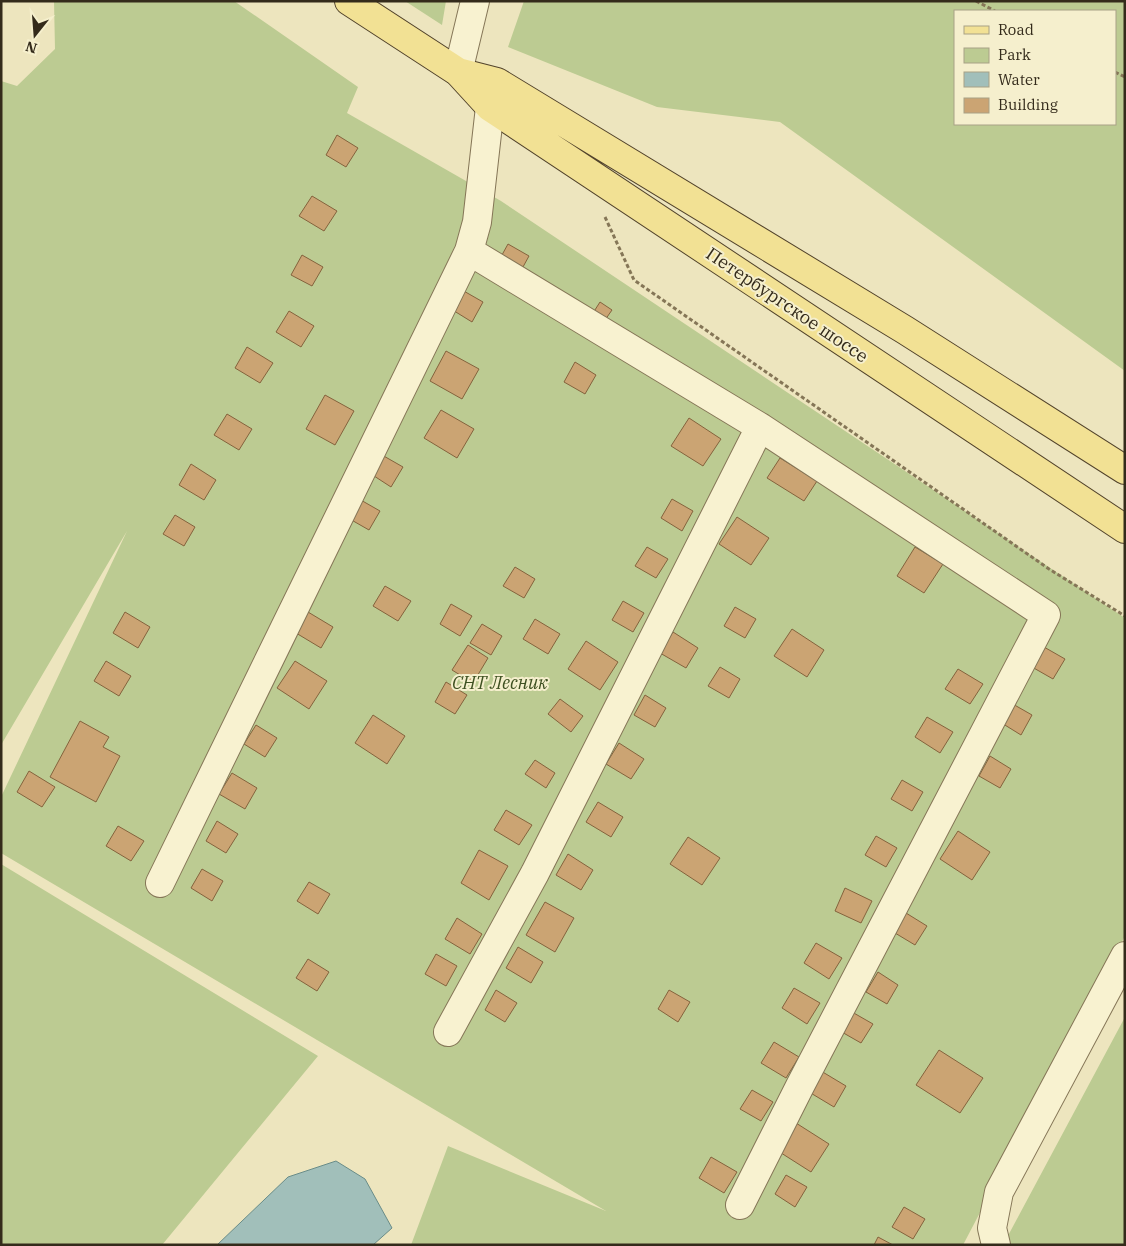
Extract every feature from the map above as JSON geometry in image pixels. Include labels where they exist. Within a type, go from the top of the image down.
[{"type":"main road","name":"Петербургское шоссе","points":[[349,1],[458,72],[490,107],[1125,529]]},
{"type":"main road","name":"Петербургское шоссе","points":[[458,72],[497,82],[905,330],[1125,470]]},
{"type":"street","points":[[458,72],[476,1]]},
{"type":"street","points":[[160,884],[469,251],[477,222],[490,107]]},
{"type":"street","points":[[469,251],[760,427],[1046,615],[740,1204]]},
{"type":"street","points":[[448,1032],[536,873],[760,427]]},
{"type":"street","points":[[996,1245],[992,1228],[999,1192],[1125,956]]},
{"type":"path","points":[[976,1],[994,10]]},
{"type":"path","points":[[603,212],[634,280],[1049,569],[1125,616]]},
{"type":"green space","name":"СНТ Лесник","points":[[54,1],[234,1],[358,87],[347,113],[501,201],[1125,618],[1125,936],[963,1245],[411,1245],[448,1146],[606,1211],[1,853],[1,797],[127,531],[1,745],[1,81],[17,86],[55,49]]},
{"type":"green space","points":[[405,1],[446,1],[442,25]]},
{"type":"green space","points":[[524,1],[1125,1],[1125,371],[780,122],[657,107],[508,47]]},
{"type":"green space","points":[[1,864],[318,1056],[162,1245],[1,1245]]},
{"type":"green space","points":[[1125,1017],[1125,1245],[1003,1245]]},
{"type":"water","points":[[336,1161],[365,1179],[392,1228],[373,1245],[217,1245],[288,1177]]},
{"type":"building","points":[[337,135],[358,148],[346,167],[326,155]]},
{"type":"building","points":[[312,196],[337,211],[324,231],[299,216]]},
{"type":"building","points":[[508,244],[529,256],[518,276],[497,264]]},
{"type":"building","points":[[302,255],[323,267],[312,286],[291,275]]},
{"type":"building","points":[[462,290],[483,302],[472,322],[451,309]]},
{"type":"building","points":[[600,302],[612,310],[605,320],[593,313]]},
{"type":"building","points":[[289,311],[314,326],[301,347],[276,332]]},
{"type":"building","points":[[247,347],[273,363],[260,383],[235,368]]},
{"type":"building","points":[[446,351],[479,369],[462,399],[430,381]]},
{"type":"building","points":[[575,362],[596,375],[585,394],[564,382]]},
{"type":"building","points":[[325,395],[354,411],[335,445],[306,429]]},
{"type":"building","points":[[441,410],[474,429],[457,458],[424,438]]},
{"type":"building","points":[[227,414],[252,429],[239,450],[214,435]]},
{"type":"building","points":[[689,418],[721,439],[703,466],[671,446]]},
{"type":"building","points":[[382,455],[403,467],[391,487],[371,474]]},
{"type":"building","points":[[780,458],[817,481],[804,501],[767,478]]},
{"type":"building","points":[[191,464],[216,480],[204,500],[179,485]]},
{"type":"building","points":[[359,499],[380,511],[369,530],[348,518]]},
{"type":"building","points":[[672,499],[693,511],[682,531],[661,518]]},
{"type":"building","points":[[175,515],[195,527],[184,546],[163,534]]},
{"type":"building","points":[[737,517],[769,538],[751,565],[719,544]]},
{"type":"building","points":[[647,547],[668,559],[656,578],[635,566]]},
{"type":"building","points":[[915,547],[943,564],[924,593],[897,576]]},
{"type":"building","points":[[515,567],[535,579],[524,598],[503,586]]},
{"type":"building","points":[[385,586],[411,601],[398,621],[373,606]]},
{"type":"building","points":[[623,601],[644,613],[633,632],[612,620]]},
{"type":"building","points":[[451,604],[472,616],[460,636],[440,624]]},
{"type":"building","points":[[735,607],[756,619],[745,638],[724,626]]},
{"type":"building","points":[[125,612],[150,627],[138,648],[113,633]]},
{"type":"building","points":[[308,612],[333,627],[321,648],[296,633]]},
{"type":"building","points":[[535,619],[560,634],[548,654],[523,639]]},
{"type":"building","points":[[482,624],[502,636],[491,655],[470,643]]},
{"type":"building","points":[[792,629],[824,650],[807,677],[774,656]]},
{"type":"building","points":[[673,632],[698,648],[686,668],[660,653]]},
{"type":"building","points":[[586,641],[618,662],[600,690],[568,669]]},
{"type":"building","points":[[468,645],[488,658],[473,683],[452,670]]},
{"type":"building","points":[[1044,647],[1065,659],[1053,679],[1032,667]]},
{"type":"building","points":[[106,661],[131,676],[119,696],[94,681]]},
{"type":"building","points":[[295,661],[327,681],[309,709],[277,688]]},
{"type":"building","points":[[720,667],[740,679],[729,698],[708,686]]},
{"type":"building","points":[[958,669],[983,684],[970,704],[945,689]]},
{"type":"building","points":[[446,682],[467,695],[455,714],[435,702]]},
{"type":"building","points":[[645,695],[666,708],[655,727],[634,715]]},
{"type":"building","points":[[560,699],[583,716],[571,732],[548,714]]},
{"type":"building","points":[[1011,703],[1032,715],[1021,735],[1000,722]]},
{"type":"building","points":[[373,715],[405,736],[387,764],[355,743]]},
{"type":"building","points":[[927,717],[953,732],[940,753],[915,737]]},
{"type":"building","points":[[80,721],[109,737],[103,747],[120,756],[96,802],[50,777]]},
{"type":"building","points":[[256,725],[277,738],[265,757],[244,744]]},
{"type":"building","points":[[619,743],[644,759],[631,779],[606,764]]},
{"type":"building","points":[[990,756],[1011,769],[1000,788],[979,776]]},
{"type":"building","points":[[535,760],[555,773],[546,788],[525,774]]},
{"type":"building","points":[[29,771],[55,787],[42,807],[17,792]]},
{"type":"building","points":[[232,773],[257,788],[245,809],[219,794]]},
{"type":"building","points":[[902,780],[923,792],[912,811],[891,799]]},
{"type":"building","points":[[598,802],[623,817],[611,837],[586,822]]},
{"type":"building","points":[[506,810],[532,825],[519,845],[494,830]]},
{"type":"building","points":[[217,821],[238,834],[226,853],[206,841]]},
{"type":"building","points":[[118,826],[144,841],[131,861],[106,846]]},
{"type":"building","points":[[958,831],[990,852],[972,880],[940,859]]},
{"type":"building","points":[[876,836],[897,848],[886,867],[865,855]]},
{"type":"building","points":[[688,837],[720,858],[702,885],[670,864]]},
{"type":"building","points":[[479,850],[508,866],[489,900],[461,883]]},
{"type":"building","points":[[568,854],[593,870],[581,890],[556,875]]},
{"type":"building","points":[[202,869],[223,881],[212,901],[191,888]]},
{"type":"building","points":[[309,882],[330,894],[318,914],[297,901]]},
{"type":"building","points":[[845,888],[872,901],[861,923],[835,911]]},
{"type":"building","points":[[545,902],[574,918],[555,952],[526,935]]},
{"type":"building","points":[[906,913],[927,926],[915,945],[895,933]]},
{"type":"building","points":[[457,918],[482,934],[470,954],[445,939]]},
{"type":"building","points":[[816,943],[842,958],[829,979],[804,963]]},
{"type":"building","points":[[518,947],[543,962],[531,983],[506,968]]},
{"type":"building","points":[[436,954],[457,966],[446,986],[425,974]]},
{"type":"building","points":[[308,959],[329,972],[317,991],[296,978]]},
{"type":"building","points":[[878,972],[898,985],[887,1004],[866,992]]},
{"type":"building","points":[[794,988],[820,1003],[807,1024],[782,1008]]},
{"type":"building","points":[[496,990],[517,1003],[505,1022],[485,1010]]},
{"type":"building","points":[[669,990],[690,1002],[678,1022],[658,1009]]},
{"type":"building","points":[[852,1012],[873,1024],[861,1043],[840,1031]]},
{"type":"building","points":[[774,1042],[799,1057],[786,1078],[761,1063]]},
{"type":"building","points":[[939,1050],[983,1078],[960,1113],[916,1085]]},
{"type":"building","points":[[821,1071],[846,1086],[834,1107],[809,1092]]},
{"type":"building","points":[[752,1090],[773,1102],[761,1121],[740,1109]]},
{"type":"building","points":[[796,1123],[829,1144],[811,1172],[778,1151]]},
{"type":"building","points":[[711,1157],[737,1172],[724,1193],[699,1178]]},
{"type":"building","points":[[786,1175],[807,1187],[795,1207],[775,1194]]},
{"type":"building","points":[[904,1207],[925,1219],[913,1239],[892,1227]]},
{"type":"building","points":[[878,1237],[893,1245],[874,1245]]}]
